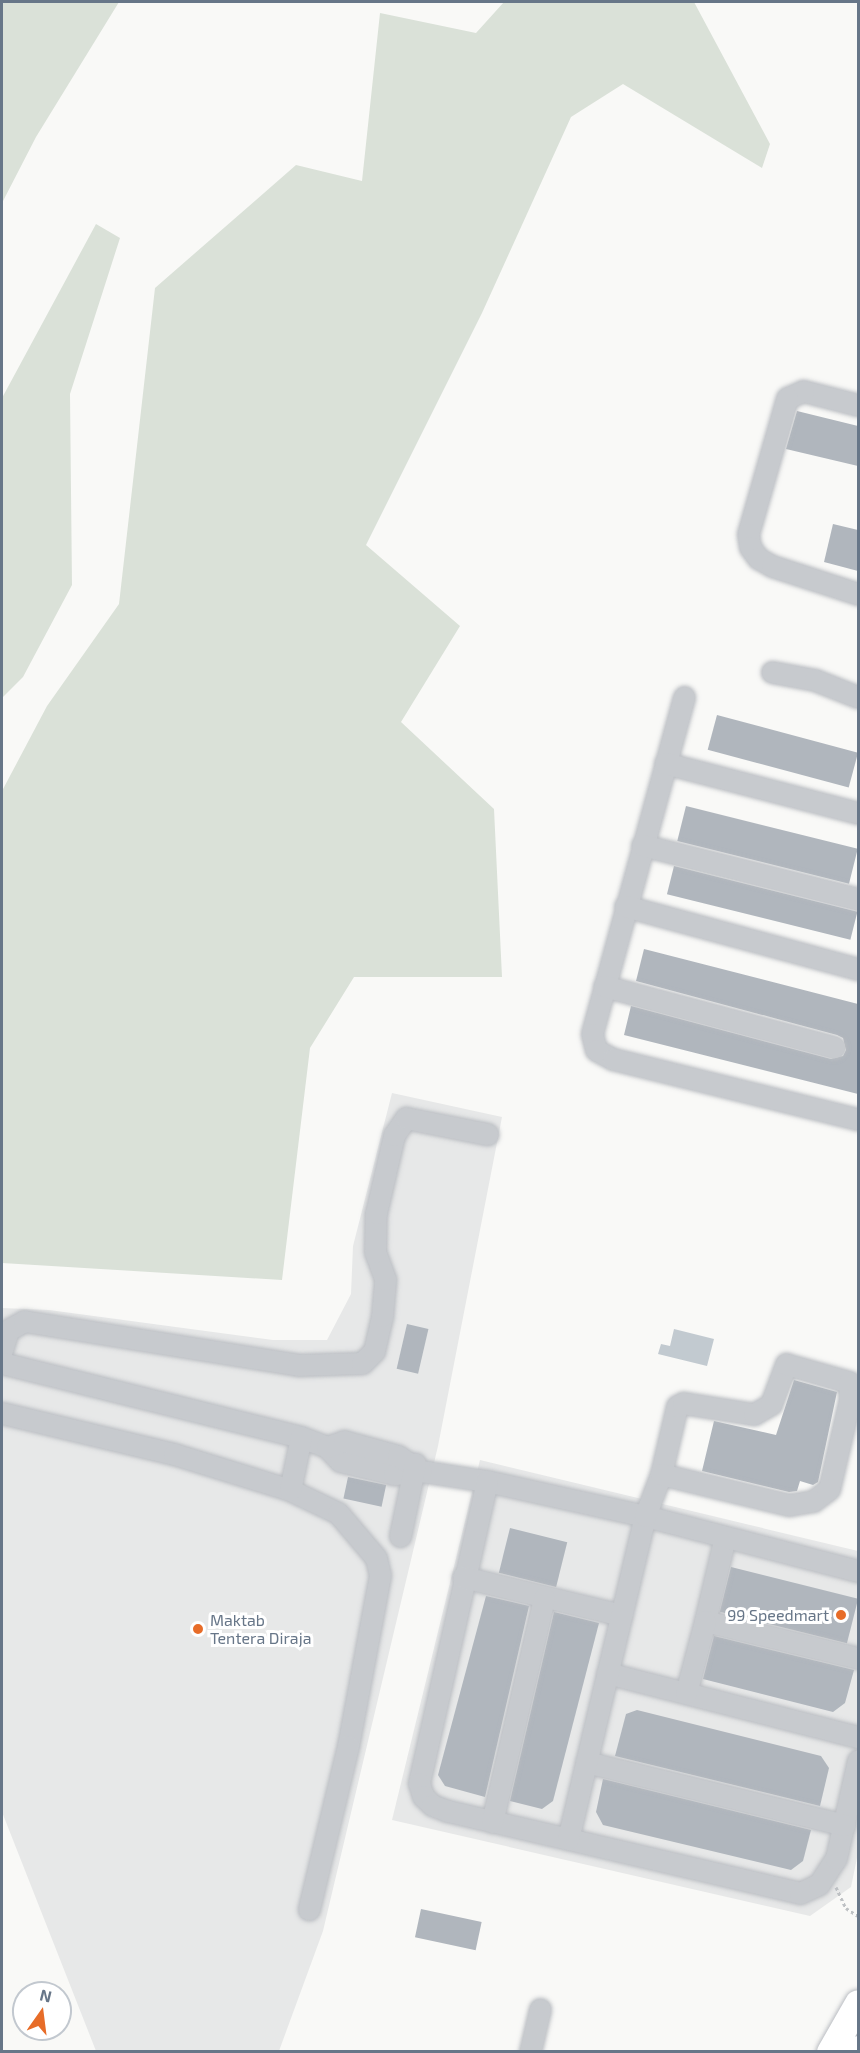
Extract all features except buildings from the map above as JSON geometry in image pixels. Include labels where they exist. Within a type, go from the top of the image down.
[{"type":"main road","points":[[830,2052],[858,2003]]},
{"type":"street","points":[[858,405],[803,391],[787,398],[748,534],[750,547],[758,558],[772,566],[858,594]]},
{"type":"street","points":[[772,672],[815,680],[858,696]]},
{"type":"street","points":[[684,698],[604,986],[592,1034],[596,1050],[614,1059],[858,1119]]},
{"type":"street","points":[[665,764],[858,813]]},
{"type":"street","points":[[642,845],[858,899]]},
{"type":"street","points":[[625,906],[858,969]]},
{"type":"street","points":[[604,986],[834,1047]]},
{"type":"street","points":[[2,1350],[8,1330],[24,1320],[298,1365],[362,1363],[374,1350],[382,1316],[385,1279],[375,1252],[376,1213],[394,1135],[406,1118],[487,1134]]},
{"type":"street","points":[[2,1363],[301,1437],[327,1447],[344,1441],[416,1469],[487,1481],[645,1516],[858,1571]]},
{"type":"street","points":[[568,1839],[645,1516],[661,1474],[680,1404],[754,1414],[771,1404],[786,1364],[849,1382],[850,1399],[829,1489],[813,1501],[789,1505],[661,1474]]},
{"type":"street","points":[[2,1413],[174,1454],[321,1502],[352,1526],[376,1558],[380,1575],[348,1746],[309,1909]]},
{"type":"street","points":[[290,1490],[301,1437]]},
{"type":"street","points":[[400,1536],[416,1469]]},
{"type":"street","points":[[487,1481],[463,1577],[419,1783],[423,1796],[432,1805],[492,1822],[800,1893],[819,1884],[829,1872],[844,1825],[858,1760]]},
{"type":"street","points":[[686,1693],[725,1537]]},
{"type":"street","points":[[463,1577],[621,1616]]},
{"type":"street","points":[[492,1822],[544,1598]]},
{"type":"street","points":[[705,1621],[858,1658]]},
{"type":"street","points":[[607,1673],[858,1737]]},
{"type":"street","points":[[586,1762],[844,1825]]},
{"type":"street","points":[[530,2052],[540,2009]]},
{"type":"path","points":[[829,1872],[846,1908],[858,1916]]},
{"type":"shaded area","points":[[2,2],[119,2],[36,137],[2,203]]},
{"type":"shaded area","points":[[504,2],[694,2],[770,144],[762,168],[623,84],[571,117],[482,313],[366,545],[460,626],[401,722],[494,809],[502,977],[354,977],[310,1048],[282,1280],[2,1263],[2,791],[47,706],[119,604],[155,288],[296,165],[362,181],[380,13],[476,33]]},
{"type":"shaded area","points":[[96,224],[120,238],[70,394],[72,585],[23,677],[2,698],[2,398]]},
{"type":"shaded area","name":"Maktab Tentera Diraja","points":[[392,1093],[502,1117],[438,1446],[323,1931],[279,2051],[96,2051],[72,1990],[72,1981],[68,1981],[2,1812],[2,1308],[49,1310],[273,1340],[327,1340],[351,1294],[353,1246]]},
{"type":"shaded area","points":[[674,1329],[714,1339],[707,1366],[658,1354],[661,1344],[670,1346]]},
{"type":"shaded area","points":[[480,1460],[858,1551],[858,1853],[851,1887],[810,1916],[392,1820]]},
{"type":"place","name":"99 Speedmart","points":[[841,1615]]},
{"type":"place","name":"Maktab Tentera Diraja","points":[[198,1629]]}]
